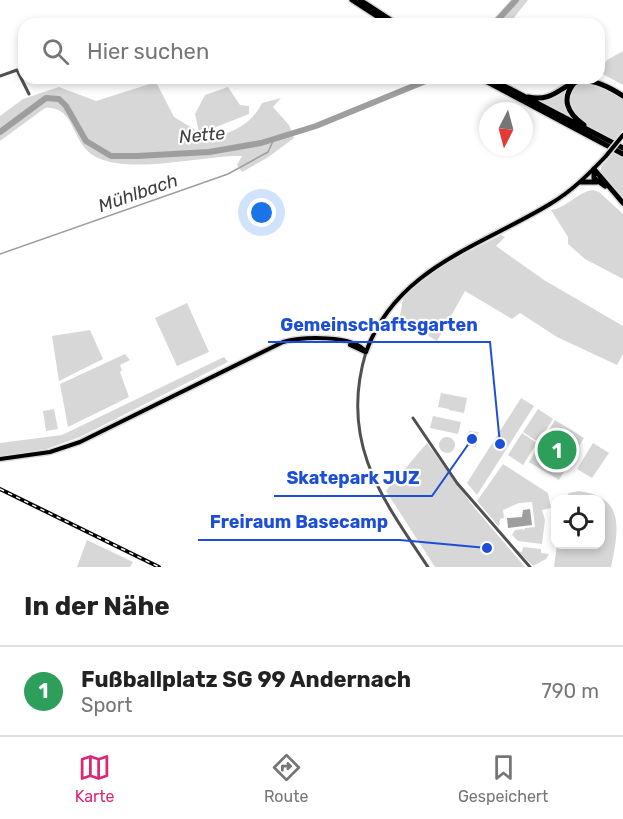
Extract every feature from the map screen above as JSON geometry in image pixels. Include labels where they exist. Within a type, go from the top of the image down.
[{"type":"highway","points":[[352,0],[380,18]]},
{"type":"highway","points":[[360,0],[388,18]]},
{"type":"highway","points":[[491,84],[623,154]]},
{"type":"highway","points":[[500,84],[623,148]]},
{"type":"highway","points":[[518,94],[544,97],[569,84]]},
{"type":"highway","points":[[574,84],[567,94],[567,107],[573,117],[593,132]]},
{"type":"highway","points":[[602,84],[622,94]]},
{"type":"highway","points":[[594,170],[593,176],[609,189]]},
{"type":"highway","points":[[594,170],[623,203]]},
{"type":"highway","points":[[581,182],[598,182]]},
{"type":"main road","points":[[366,352],[371,338],[390,306],[401,294],[446,258],[537,212],[581,182],[623,135]]},
{"type":"main road","points":[[0,459],[50,453],[80,442],[283,342],[320,338],[357,345],[366,352]]},
{"type":"main road","points":[[357,345],[371,338]]},
{"type":"main road","points":[[347,344],[366,352]]},
{"type":"street","points":[[0,76],[17,70],[18,72]]},
{"type":"street","points":[[23,84],[28,94]]},
{"type":"street","points":[[366,352],[359,378],[357,409],[364,457],[382,496],[428,567]]},
{"type":"street","points":[[413,418],[457,483],[530,567]]},
{"type":"shaded area","points":[[511,0],[528,0],[514,18],[494,18]]},
{"type":"shaded area","points":[[623,51],[623,85],[605,75],[607,60]]},
{"type":"shaded area","points":[[150,84],[157,84],[174,117],[199,132],[195,114],[205,95],[228,87],[240,105],[249,106],[249,114],[206,131],[205,136],[223,134],[239,128],[252,117],[262,103],[281,98],[273,107],[289,125],[294,138],[267,158],[242,172],[237,165],[242,156],[143,164],[105,161],[85,148],[67,118],[55,109],[45,108],[0,141],[0,116],[23,99],[59,87],[96,101]]},
{"type":"shaded area","points":[[572,84],[567,101],[573,120],[536,100]]},
{"type":"shaded area","points":[[578,84],[596,84],[623,98],[623,130],[614,140],[583,123],[571,111],[568,95]]},
{"type":"shaded area","points":[[614,152],[623,157],[623,198],[600,172],[602,166]]},
{"type":"shaded area","points":[[593,190],[599,192],[623,214],[623,279],[585,259],[568,244],[568,237],[551,210]]},
{"type":"shaded area","points":[[501,235],[505,237],[496,246],[544,280],[623,326],[623,354],[617,365],[557,337],[520,313],[512,319],[465,291],[437,341],[399,318],[405,296],[425,277],[450,261]]},
{"type":"shaded area","points":[[187,303],[209,352],[177,366],[155,318]]},
{"type":"shaded area","points":[[90,330],[103,359],[59,381],[52,336]]},
{"type":"shaded area","points":[[125,354],[130,360],[120,365],[122,370],[120,372],[129,397],[68,427],[60,384]]},
{"type":"shaded area","points":[[224,357],[228,362],[80,437],[41,451],[0,456],[0,443],[62,435]]},
{"type":"shaded area","points":[[441,393],[467,398],[464,413],[449,410],[450,402],[449,409],[438,407]]},
{"type":"shaded area","points":[[521,398],[534,406],[477,495],[467,483]]},
{"type":"shaded area","points":[[54,409],[58,429],[46,431],[43,411]]},
{"type":"shaded area","points":[[538,409],[553,419],[538,442],[523,432]]},
{"type":"shaded area","points":[[433,416],[461,422],[458,434],[430,428]]},
{"type":"shaded area","points":[[555,420],[584,438],[559,480],[529,462]]},
{"type":"shaded area","points":[[469,431],[478,432],[476,447],[466,445]]},
{"type":"shaded area","points":[[522,433],[537,443],[523,465],[508,455]]},
{"type":"shaded area","points":[[447,437],[455,445],[447,453],[439,445]]},
{"type":"shaded area","points":[[427,443],[473,506],[525,567],[435,567],[386,491]]},
{"type":"shaded area","points":[[593,443],[609,453],[592,478],[577,469]]},
{"type":"shaded area","points":[[503,464],[548,493],[551,508],[542,510],[545,520],[542,544],[518,541],[512,535],[515,530],[523,529],[524,531],[525,528],[535,527],[532,502],[519,503],[503,510],[504,518],[500,519],[499,527],[477,501]]},
{"type":"shaded area","points":[[579,491],[595,495],[568,495]]},
{"type":"shaded area","points":[[605,501],[615,516],[616,526],[611,567],[554,567],[556,549],[605,549]]},
{"type":"shaded area","points":[[530,509],[532,525],[508,528],[507,518],[522,517],[523,510]]},
{"type":"shaded area","points":[[87,540],[133,562],[130,567],[77,567]]},
{"type":"shaded area","points":[[523,547],[541,549],[541,553],[549,554],[546,559],[533,566],[518,551],[522,552]]},
{"type":"waterway","name":"Nette","points":[[500,18],[516,0]]},
{"type":"waterway","name":"Nette","points":[[0,132],[46,98],[59,99],[66,106],[86,141],[111,156],[209,152],[261,143],[316,126],[418,84]]},
{"type":"waterway","name":"Mühlbach","points":[[0,254],[228,174],[268,152],[274,139]]},
{"type":"railway","points":[[0,489],[159,567]]},
{"type":"place","name":"Skatepark JUZ","points":[[472,439]]},
{"type":"place","name":"Gemeinschaftsgarten","points":[[500,444]]},
{"type":"place","name":"Fußballplatz SG 99 Andernach","points":[[557,450]]},
{"type":"place","name":"Freiraum Basecamp","points":[[487,548]]}]
